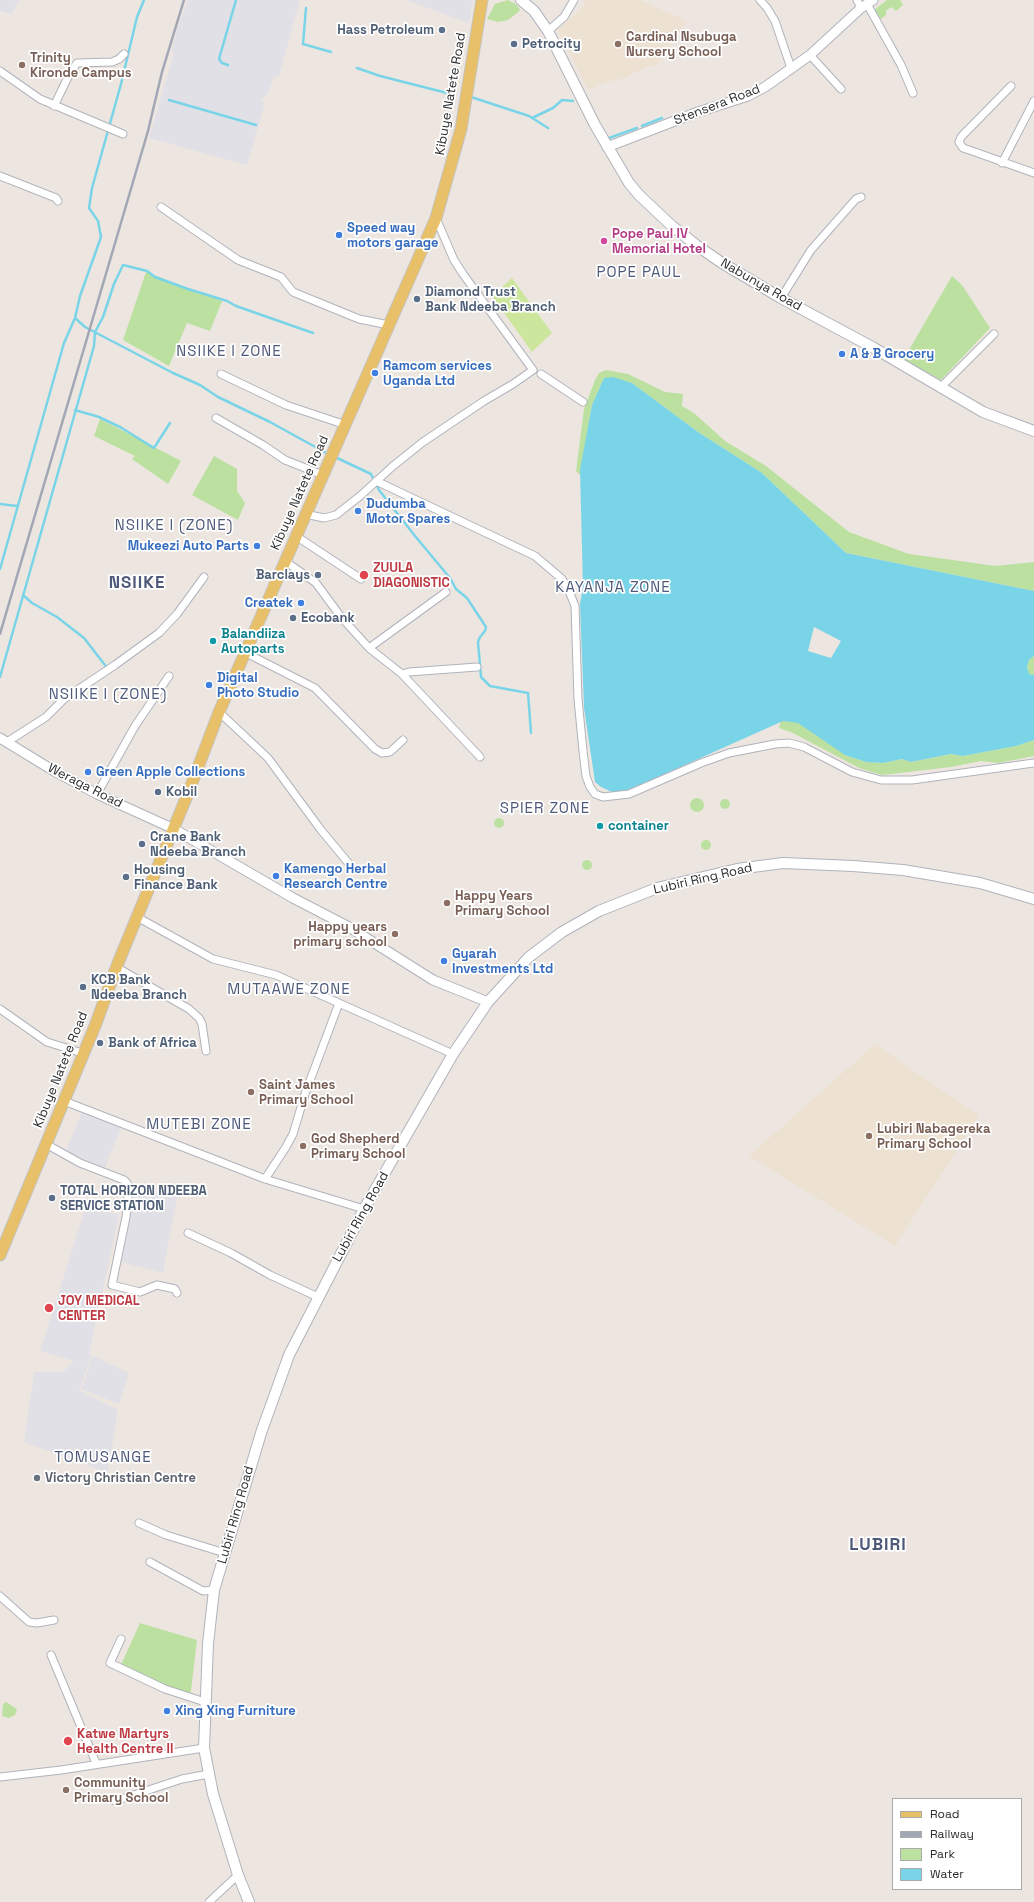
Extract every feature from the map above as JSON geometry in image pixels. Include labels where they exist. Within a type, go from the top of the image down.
[{"type":"main road","name":"Kibuye Natete Road","points":[[0,1255],[64,1101],[82,1053],[95,1026],[116,967],[174,829],[219,712],[436,218],[461,129],[482,0]]},
{"type":"main road","name":"Nabunya Road","points":[[521,0],[534,11],[548,31],[607,146],[634,190],[672,226],[722,263],[781,298],[874,348],[983,412],[1034,431]]},
{"type":"main road","name":"Lubiri Ring Road","points":[[249,1902],[238,1875],[213,1794],[204,1748],[208,1644],[214,1590],[267,1416],[289,1355],[364,1209],[453,1054],[488,1002],[529,957],[562,932],[599,912],[657,888],[737,870],[783,863],[902,870],[980,883],[1034,899]]},
{"type":"street","points":[[548,31],[564,17],[574,0]]},
{"type":"street","points":[[760,0],[775,21],[791,68]]},
{"type":"street","points":[[865,3],[901,64],[913,93]]},
{"type":"street","name":"Stensera Road","points":[[607,146],[698,112],[748,96],[765,87],[810,55],[865,3]]},
{"type":"street","points":[[54,106],[70,73],[77,64],[112,62],[120,59],[124,54]]},
{"type":"street","points":[[810,55],[841,89]]},
{"type":"street","points":[[0,71],[37,98],[123,134]]},
{"type":"street","points":[[1011,86],[961,137],[959,142],[963,148],[1034,173]]},
{"type":"street","points":[[1002,163],[1034,101]]},
{"type":"street","points":[[0,176],[56,198],[58,201]]},
{"type":"street","points":[[781,298],[811,250],[856,199],[861,197]]},
{"type":"street","points":[[161,207],[238,260],[281,277],[293,292],[359,318],[389,325]]},
{"type":"street","points":[[305,514],[324,518],[336,515],[406,455],[449,424],[533,370],[454,260],[436,218]]},
{"type":"street","points":[[941,387],[994,334]]},
{"type":"street","points":[[221,374],[286,405],[346,425]]},
{"type":"street","points":[[541,374],[583,402]]},
{"type":"street","points":[[216,418],[263,444],[285,460],[323,475]]},
{"type":"street","points":[[376,481],[535,556],[553,569],[566,585],[575,606],[578,699],[586,776],[590,787],[595,794],[603,797],[629,794],[701,763],[729,753],[788,743],[804,747],[852,772],[881,780],[912,780],[1034,762]]},
{"type":"street","points":[[296,536],[361,579]]},
{"type":"street","points":[[285,561],[316,583],[341,617],[369,648],[402,674],[480,757]]},
{"type":"street","points":[[3,740],[46,717],[64,699],[112,668],[159,633],[177,614],[204,577]]},
{"type":"street","points":[[369,648],[446,592]]},
{"type":"street","points":[[246,653],[315,688],[375,749],[382,753],[390,752],[403,740]]},
{"type":"street","points":[[402,674],[409,672],[477,667]]},
{"type":"street","points":[[97,794],[135,726],[169,676]]},
{"type":"street","points":[[219,712],[268,758],[321,830],[350,865]]},
{"type":"street","name":"Weraga Road","points":[[3,740],[97,794],[174,829],[293,898],[348,927],[433,980],[488,1002]]},
{"type":"street","points":[[137,917],[213,959],[276,975],[453,1054]]},
{"type":"street","points":[[116,967],[189,1009],[199,1018],[202,1024],[206,1051]]},
{"type":"street","points":[[265,1179],[293,1134],[305,1094],[339,1003]]},
{"type":"street","points":[[0,1009],[47,1042],[82,1053]]},
{"type":"street","points":[[64,1101],[265,1179],[364,1209]]},
{"type":"street","points":[[46,1144],[80,1163],[124,1180],[127,1183],[129,1188],[126,1217],[112,1285],[140,1292],[157,1285],[174,1289],[177,1292]]},
{"type":"street","points":[[188,1233],[231,1253],[270,1275],[318,1296]]},
{"type":"street","points":[[139,1523],[166,1535],[225,1553]]},
{"type":"street","points":[[150,1562],[203,1591],[214,1590]]},
{"type":"street","points":[[0,1596],[29,1622],[37,1623],[54,1620]]},
{"type":"street","points":[[122,1639],[110,1663],[165,1689],[205,1702]]},
{"type":"street","points":[[51,1655],[96,1763]]},
{"type":"street","points":[[0,1777],[61,1770],[96,1763],[204,1748]]},
{"type":"street","points":[[115,1801],[182,1779],[209,1774]]},
{"type":"street","points":[[209,1902],[238,1875]]},
{"type":"shaded area","points":[[0,0],[19,0],[12,14],[0,11]]},
{"type":"shaded area","points":[[188,0],[300,0],[279,76],[274,77],[267,95],[260,101],[263,101],[264,106],[247,165],[149,138],[173,56],[172,49],[177,29]]},
{"type":"shaded area","points":[[406,0],[473,0],[469,23]]},
{"type":"shaded area","name":"Cardinal Nsubuga Nursery School","points":[[582,0],[640,0],[687,21],[657,65],[647,67],[621,79],[606,82],[588,90],[558,30],[586,4]]},
{"type":"shaded area","name":"Lubiri Nabagereka Primary School","points":[[875,1044],[979,1116],[895,1246],[749,1156]]},
{"type":"shaded area","points":[[82,1112],[121,1128],[104,1169],[65,1153]]},
{"type":"shaded area","points":[[134,1187],[177,1197],[163,1273],[121,1262]]},
{"type":"shaded area","points":[[86,1206],[119,1215],[89,1354],[92,1355],[79,1390],[118,1410],[108,1473],[24,1442],[34,1372],[63,1372],[74,1361],[40,1351]]},
{"type":"shaded area","points":[[93,1356],[129,1373],[119,1404],[81,1389]]},
{"type":"green space","points":[[508,0],[517,5],[520,10],[517,13],[508,20],[498,22],[487,19],[495,4]]},
{"type":"green space","points":[[887,0],[900,0],[903,5],[896,11],[891,7],[886,11],[886,15],[881,19],[874,10]]},
{"type":"green space","points":[[146,272],[222,301],[210,331],[187,323],[169,366],[123,340]]},
{"type":"green space","points":[[952,276],[962,285],[990,328],[941,380],[903,360]]},
{"type":"green space","points":[[512,278],[552,333],[532,352],[492,296]]},
{"type":"green space","points":[[606,370],[628,374],[665,392],[683,394],[682,406],[694,413],[725,441],[766,466],[849,532],[909,554],[996,566],[1034,562],[1034,591],[846,553],[762,473],[698,432],[632,383],[604,378],[592,405],[580,475],[576,471],[584,409],[595,380],[599,373]]},
{"type":"green space","points":[[100,419],[181,461],[168,484],[132,459],[135,456],[94,436]]},
{"type":"green space","points":[[214,456],[237,469],[237,491],[245,503],[238,520],[192,495]]},
{"type":"green space","points":[[1034,656],[1034,675],[1029,674],[1027,667],[1029,660]]},
{"type":"green space","points":[[797,712],[845,755],[866,762],[883,763],[902,759],[911,762],[951,754],[963,756],[1016,746],[1034,740],[1034,756],[999,763],[981,761],[951,767],[882,775],[859,768],[793,733],[779,728],[782,714]]},
{"type":"green space","points":[[694,798],[700,798],[704,802],[704,808],[700,812],[694,812],[690,808],[690,802]]},
{"type":"green space","points":[[725,799],[730,804],[725,809],[720,804]]},
{"type":"green space","points":[[497,818],[501,818],[504,823],[501,828],[497,828],[494,825],[494,821]]},
{"type":"green space","points":[[704,840],[708,840],[710,841],[710,849],[704,850],[701,847],[701,843]]},
{"type":"green space","points":[[585,860],[589,860],[591,861],[591,869],[585,870],[582,867],[582,863]]},
{"type":"green space","points":[[140,1623],[197,1640],[190,1699],[120,1667]]},
{"type":"green space","points":[[6,1702],[17,1709],[15,1715],[9,1718],[2,1716],[3,1704]]},
{"type":"water","points":[[613,377],[632,383],[698,432],[762,473],[846,553],[1034,591],[1034,656],[1029,660],[1027,667],[1029,674],[1034,675],[1034,740],[1016,746],[963,756],[951,754],[911,762],[902,759],[883,763],[866,762],[845,755],[798,723],[783,721],[618,795],[601,787],[595,782],[584,708],[580,604],[583,587],[580,470],[592,405],[604,378]],"holes":[[[814,627],[841,641],[831,658],[808,651]]]},
{"type":"waterway","points":[[0,569],[64,343],[75,318],[80,296],[101,237],[98,221],[89,208],[92,188],[121,84],[137,17],[144,0]]},
{"type":"waterway","points":[[228,65],[222,63],[219,59],[236,0]]},
{"type":"waterway","points":[[306,8],[303,44],[331,52]]},
{"type":"waterway","points":[[357,68],[380,76],[455,95]]},
{"type":"waterway","points":[[471,97],[529,116],[548,128]]},
{"type":"waterway","points":[[169,100],[256,125]]},
{"type":"waterway","points":[[532,118],[553,108],[562,100],[573,101]]},
{"type":"waterway","points":[[642,126],[662,118]]},
{"type":"waterway","points":[[609,138],[637,128]]},
{"type":"waterway","points":[[0,677],[94,346],[95,332],[103,317],[114,284],[123,265],[147,271],[155,277],[227,301],[236,306],[313,333]]},
{"type":"waterway","points":[[75,318],[85,327],[173,373],[200,385],[218,397],[270,422],[328,454]]},
{"type":"waterway","points":[[75,410],[99,417],[120,427],[154,448],[170,423]]},
{"type":"waterway","points":[[335,457],[371,474],[379,490],[450,578],[456,589],[467,598],[486,627],[478,642],[481,677],[490,686],[528,693],[531,733]]},
{"type":"waterway","points":[[0,504],[17,506]]},
{"type":"waterway","points":[[23,595],[32,603],[57,617],[84,638],[108,669]]},
{"type":"railway","points":[[0,634],[148,131],[162,72],[184,0]]},
{"type":"place","name":"Hass Petroleum","points":[[442,30]]},
{"type":"place","name":"Petrocity","points":[[514,44]]},
{"type":"place","name":"Cardinal Nsubuga Nursery School","points":[[618,44]]},
{"type":"place","name":"Trinity Kironde Campus","points":[[22,65]]},
{"type":"place","name":"Speed way motors garage","points":[[339,235]]},
{"type":"place","name":"Pope Paul IV Memorial Hotel","points":[[604,241]]},
{"type":"place","name":"Diamond Trust Bank Ndeeba Branch","points":[[417,299]]},
{"type":"place","name":"A & B Grocery","points":[[842,354]]},
{"type":"place","name":"Ramcom services Uganda Ltd","points":[[375,373]]},
{"type":"place","name":"Dudumba Motor Spares","points":[[358,511]]},
{"type":"place","name":"Mukeezi Auto Parts","points":[[257,546]]},
{"type":"place","name":"Barclays","points":[[318,575]]},
{"type":"place","name":"ZUULA DIAGONISTIC","points":[[364,575]]},
{"type":"place","name":"Createk","points":[[301,603]]},
{"type":"place","name":"Ecobank","points":[[293,618]]},
{"type":"place","name":"Balandiiza Autoparts","points":[[213,641]]},
{"type":"place","name":"Digital Photo Studio","points":[[209,685]]},
{"type":"place","name":"Green Apple Collections","points":[[88,772]]},
{"type":"place","name":"Kobil","points":[[158,792]]},
{"type":"place","name":"container","points":[[600,826]]},
{"type":"place","name":"Crane Bank Ndeeba Branch","points":[[142,844]]},
{"type":"place","name":"Kamengo Herbal Research Centre","points":[[276,876]]},
{"type":"place","name":"Housing Finance Bank","points":[[126,877]]},
{"type":"place","name":"Happy Years Primary School","points":[[447,903]]},
{"type":"place","name":"Happy years primary school","points":[[395,934]]},
{"type":"place","name":"Gyarah Investments Ltd","points":[[444,961]]},
{"type":"place","name":"KCB Bank Ndeeba Branch","points":[[83,987]]},
{"type":"place","name":"Bank of Africa","points":[[100,1043]]},
{"type":"place","name":"Saint James Primary School","points":[[251,1092]]},
{"type":"place","name":"Lubiri Nabagereka Primary School","points":[[869,1136]]},
{"type":"place","name":"God Shepherd Primary School","points":[[303,1146]]},
{"type":"place","name":"TOTAL HORIZON NDEEBA SERVICE STATION","points":[[52,1198]]},
{"type":"place","name":"JOY MEDICAL CENTER","points":[[49,1308]]},
{"type":"place","name":"Victory Christian Centre","points":[[37,1478]]},
{"type":"place","name":"Xing Xing Furniture","points":[[167,1711]]},
{"type":"place","name":"Katwe Martyrs Health Centre II","points":[[68,1741]]},
{"type":"place","name":"Community Primary School","points":[[66,1790]]},
{"type":"district","name":"POPE PAUL","points":[[639,273]]},
{"type":"district","name":"NSIIKE I ZONE","points":[[229,352]]},
{"type":"district","name":"NSIIKE I (ZONE)","points":[[174,526]]},
{"type":"district","name":"NSIIKE","points":[[137,583]]},
{"type":"district","name":"KAYANJA ZONE","points":[[613,588]]},
{"type":"district","name":"NSIIKE I (ZONE)","points":[[108,695]]},
{"type":"district","name":"SPIER ZONE","points":[[545,809]]},
{"type":"district","name":"MUTAAWE ZONE","points":[[289,990]]},
{"type":"district","name":"MUTEBI ZONE","points":[[199,1125]]},
{"type":"district","name":"TOMUSANGE","points":[[103,1458]]},
{"type":"district","name":"LUBIRI","points":[[878,1545]]}]
